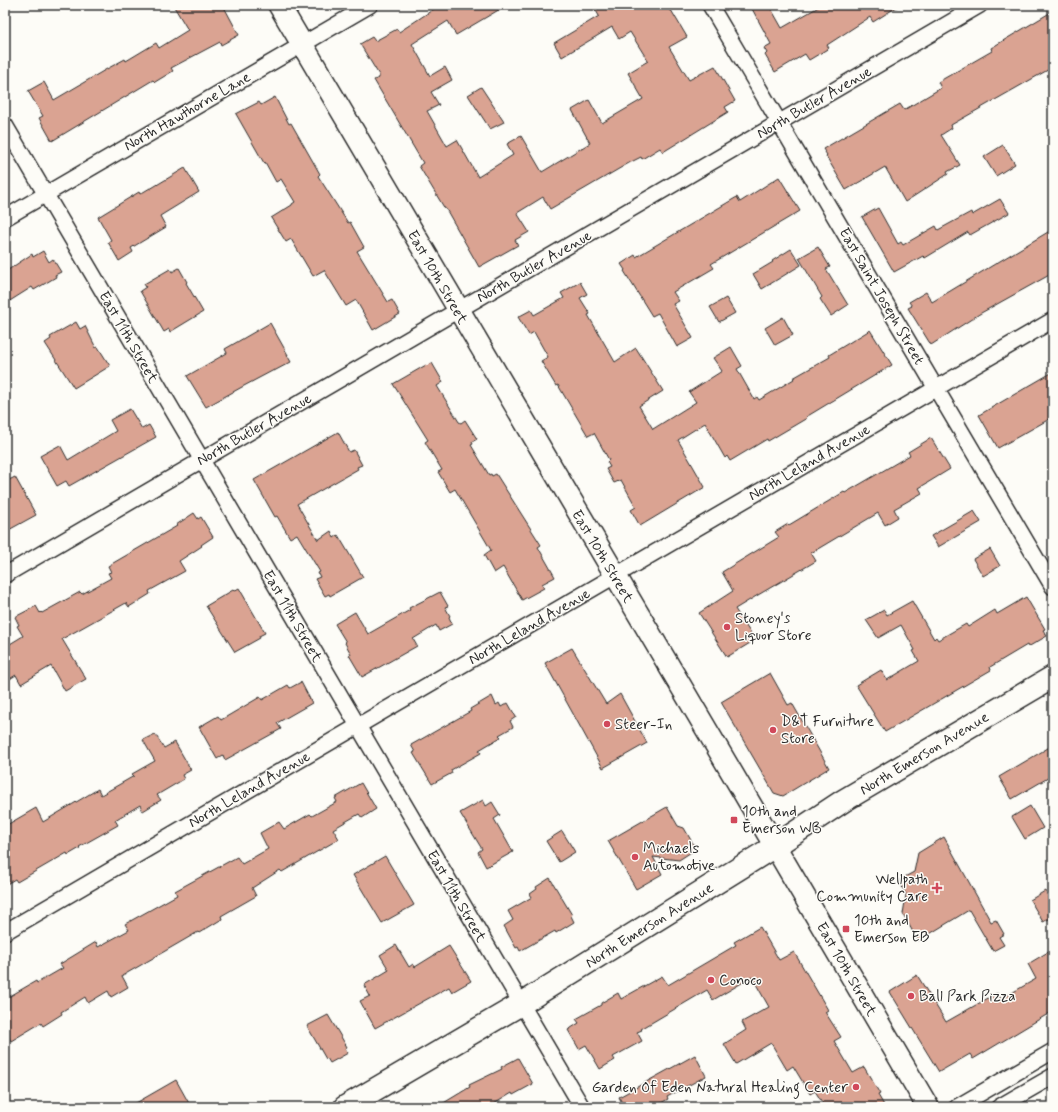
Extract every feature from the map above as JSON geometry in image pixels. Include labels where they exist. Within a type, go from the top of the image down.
[{"type":"main road","name":"East 10th Street","points":[[279,5],[928,1107]]},
{"type":"main road","name":"North Emerson Avenue","points":[[345,1107],[521,1004],[775,846],[843,801],[1053,677]]},
{"type":"street","name":"North Hawthorne Lane","points":[[5,218],[370,5]]},
{"type":"street","name":"East Saint Joseph Street","points":[[710,5],[1053,587]]},
{"type":"street","name":"North Butler Avenue","points":[[5,575],[980,5]]},
{"type":"street","name":"East 11th Street","points":[[5,125],[582,1107]]},
{"type":"street","name":"North Leland Avenue","points":[[5,932],[1053,320]]},
{"type":"street","points":[[957,1107],[1053,1051]]},
{"type":"street","points":[[999,1107],[1053,1076]]},
{"type":"building","points":[[173,5],[223,5],[239,35],[221,45],[220,42],[171,68],[173,71],[155,82],[153,80],[52,141],[39,118],[43,116],[28,91],[44,82],[54,100],[105,70],[125,59],[126,61],[156,43],[159,48],[188,30]]},
{"type":"building","points":[[440,5],[507,5],[456,35],[448,21],[412,44],[430,76],[445,67],[452,80],[431,92],[439,105],[427,111],[447,146],[457,140],[478,177],[513,155],[507,144],[521,136],[542,172],[590,143],[572,110],[589,100],[602,123],[643,99],[628,73],[648,61],[630,32],[619,39],[612,27],[562,57],[554,43],[599,16],[593,5],[666,5],[670,11],[671,10],[687,37],[669,47],[689,80],[715,66],[735,101],[725,107],[728,112],[663,152],[660,148],[642,159],[641,157],[629,163],[550,209],[543,197],[517,213],[529,232],[515,240],[518,245],[479,267],[446,209],[419,166],[423,163],[374,80],[379,78],[379,75],[360,44],[372,37],[375,41],[397,29],[399,32]]},
{"type":"building","points":[[750,5],[769,5],[782,28],[822,5],[900,5],[873,22],[870,17],[827,45],[829,48],[809,60],[805,54],[775,72],[765,55],[767,53],[764,48],[771,44]]},
{"type":"building","points":[[1053,11],[1053,67],[951,125],[952,128],[941,135],[960,165],[947,172],[948,174],[905,202],[885,167],[846,190],[823,149],[900,104],[904,110],[941,88],[938,82],[992,51],[991,48]]},
{"type":"building","points":[[481,87],[504,122],[490,129],[468,95]]},
{"type":"building","points":[[275,97],[289,124],[291,123],[320,174],[318,176],[348,223],[350,222],[364,247],[357,251],[388,302],[392,300],[400,314],[373,330],[356,300],[346,306],[324,270],[313,276],[291,239],[286,242],[271,218],[295,202],[281,179],[276,182],[236,114],[259,102],[261,105]]},
{"type":"building","points":[[1003,145],[1015,164],[996,176],[984,157]]},
{"type":"building","points":[[185,168],[199,192],[160,216],[166,227],[131,248],[133,252],[119,261],[108,242],[111,240],[98,217],[139,192],[140,194],[150,189]]},
{"type":"building","points":[[779,177],[800,211],[711,264],[714,268],[673,292],[679,301],[673,304],[693,338],[677,347],[658,313],[652,316],[621,264],[635,255],[636,257],[737,197],[740,202]]},
{"type":"building","points":[[1000,199],[1009,213],[970,235],[968,232],[925,258],[923,256],[894,272],[862,217],[878,208],[898,244],[901,242],[903,245],[936,226],[938,230],[971,212],[972,215]]},
{"type":"building","points":[[1053,229],[1053,273],[981,313],[931,345],[908,308],[912,306],[909,302],[926,292],[932,302]]},
{"type":"building","points":[[818,247],[830,267],[826,269],[848,305],[831,316],[820,299],[822,297],[799,258]]},
{"type":"building","points":[[791,249],[801,265],[762,289],[753,274]]},
{"type":"building","points":[[43,251],[49,262],[53,259],[61,272],[55,275],[56,277],[34,290],[32,287],[5,304],[5,272],[32,254],[33,257]]},
{"type":"building","points":[[179,268],[203,312],[170,332],[169,329],[164,332],[140,291],[146,287],[144,284],[170,269],[172,272]]},
{"type":"building","points":[[580,282],[587,294],[580,298],[615,362],[636,348],[663,391],[639,406],[653,429],[696,402],[689,392],[722,371],[713,358],[731,347],[742,366],[737,369],[754,399],[757,397],[759,400],[794,379],[793,378],[830,357],[829,355],[870,330],[892,365],[806,417],[807,418],[730,461],[727,456],[725,458],[705,423],[678,440],[705,487],[640,526],[631,510],[636,507],[621,480],[614,483],[606,469],[610,467],[607,462],[609,460],[594,433],[588,436],[558,385],[556,386],[541,361],[548,357],[534,332],[529,335],[518,317],[531,310],[534,315],[564,298],[561,293]]},
{"type":"building","points":[[726,298],[735,313],[719,322],[710,307]]},
{"type":"building","points":[[783,317],[793,335],[775,345],[765,328]]},
{"type":"building","points":[[76,322],[80,329],[85,326],[96,348],[98,347],[110,366],[74,388],[45,343],[51,339],[50,337]]},
{"type":"building","points":[[270,323],[291,362],[206,407],[187,376],[227,353],[225,349]]},
{"type":"building","points":[[432,363],[443,382],[437,386],[459,422],[461,423],[465,420],[477,439],[472,442],[473,444],[471,445],[489,475],[491,474],[492,476],[496,474],[541,545],[538,547],[555,577],[542,584],[544,588],[522,600],[503,567],[494,573],[484,555],[491,550],[455,489],[450,492],[438,472],[442,470],[425,442],[428,440],[393,384]]},
{"type":"building","points":[[1053,372],[1053,417],[998,448],[979,415]]},
{"type":"building","points":[[130,409],[142,429],[149,425],[156,437],[69,486],[66,481],[57,486],[40,456],[60,445],[68,460],[116,431],[110,420]]},
{"type":"building","points":[[338,432],[349,452],[354,450],[362,465],[357,467],[358,469],[297,504],[318,540],[331,531],[334,538],[338,535],[363,577],[330,596],[329,594],[325,596],[315,579],[320,577],[318,573],[320,572],[297,534],[290,538],[277,516],[275,517],[254,480]]},
{"type":"building","points":[[931,438],[950,469],[919,488],[922,493],[894,509],[898,517],[885,525],[878,513],[811,553],[816,561],[735,609],[755,640],[727,657],[699,613],[733,591],[722,572],[779,537],[775,532],[910,455],[908,452]]},
{"type":"building","points":[[15,477],[36,515],[5,532],[5,482]]},
{"type":"building","points":[[974,511],[981,522],[938,547],[931,536]]},
{"type":"building","points":[[194,513],[198,519],[201,517],[213,537],[179,561],[185,571],[149,591],[150,594],[129,607],[126,603],[62,639],[86,679],[65,691],[51,666],[21,684],[16,675],[5,682],[5,647],[23,636],[17,626],[19,625],[15,617],[36,606],[40,613],[42,613],[80,592],[82,594],[111,578],[108,573],[111,572],[108,566],[177,526],[176,525]]},
{"type":"building","points":[[990,549],[1000,566],[983,576],[973,559]]},
{"type":"building","points":[[239,588],[265,633],[259,636],[260,638],[235,652],[206,606]]},
{"type":"building","points":[[440,592],[448,606],[445,607],[452,624],[439,631],[436,625],[413,639],[417,646],[362,677],[349,655],[351,654],[345,643],[346,642],[335,624],[355,612],[368,634],[410,610],[409,608]]},
{"type":"building","points":[[1026,597],[1045,629],[1043,630],[1047,636],[1028,647],[1027,645],[990,667],[991,670],[885,732],[856,685],[881,670],[887,680],[919,661],[913,651],[915,650],[901,625],[878,638],[866,620],[884,610],[887,615],[912,601],[934,639],[936,637],[938,640],[966,624],[968,627],[995,610],[997,614]]},
{"type":"building","name":"Steer-In","points":[[572,648],[606,704],[620,694],[647,743],[603,768],[545,663]]},
{"type":"building","name":"D&T Furniture Store","points":[[770,673],[788,705],[792,703],[829,768],[783,796],[774,793],[721,702]]},
{"type":"building","points":[[301,682],[312,703],[277,723],[281,729],[225,760],[223,755],[217,759],[199,727],[218,716],[221,720],[260,697],[262,700],[288,685],[290,688]]},
{"type":"building","points":[[492,696],[496,705],[499,703],[501,707],[508,703],[516,717],[510,721],[513,727],[499,735],[501,737],[479,750],[481,753],[451,770],[452,773],[432,784],[413,753],[415,752],[411,745],[471,711],[470,709]]},
{"type":"building","points":[[155,734],[164,748],[175,742],[191,770],[182,775],[184,779],[157,795],[161,800],[143,811],[140,805],[115,820],[118,825],[79,847],[80,848],[68,855],[67,853],[17,882],[15,879],[5,885],[5,826],[36,808],[43,822],[98,789],[101,795],[134,776],[132,774],[155,761],[143,740]]},
{"type":"building","points":[[1053,745],[1053,775],[1012,799],[999,777]]},
{"type":"building","points":[[361,783],[376,809],[362,818],[359,814],[333,829],[339,839],[282,872],[280,870],[252,888],[256,896],[221,916],[222,919],[122,976],[128,987],[111,997],[108,991],[88,1003],[85,997],[61,1012],[62,1014],[43,1026],[41,1023],[11,1041],[5,1031],[5,999],[36,981],[37,983],[63,968],[60,964],[96,942],[98,947],[129,930],[125,924],[177,895],[175,891],[237,857],[242,864],[268,849],[260,833],[279,822],[284,829],[310,814],[312,816],[337,802],[335,798]]},
{"type":"building","points":[[483,800],[486,806],[492,802],[500,815],[494,819],[513,852],[486,867],[478,852],[482,849],[460,813]]},
{"type":"building","points":[[1030,806],[1043,828],[1025,839],[1012,817]]},
{"type":"building","points":[[667,807],[678,826],[684,828],[696,849],[679,860],[653,857],[662,874],[636,889],[608,841]]},
{"type":"building","points":[[562,831],[575,852],[559,862],[546,841]]},
{"type":"building","name":"Wellpath Community Care","points":[[944,837],[991,922],[996,920],[1004,934],[999,937],[1004,945],[993,951],[969,910],[918,941],[903,914],[906,895],[899,880],[914,872],[918,853]]},
{"type":"building","points":[[385,856],[414,905],[382,923],[353,875]]},
{"type":"building","points":[[550,878],[572,915],[571,916],[574,922],[520,951],[518,947],[516,948],[504,926],[513,920],[508,911],[532,897],[530,894],[537,889],[536,887]]},
{"type":"building","points":[[1045,891],[1053,906],[1053,917],[1043,922],[1030,900]]},
{"type":"building","points":[[760,927],[779,960],[794,952],[828,1010],[825,1012],[841,1037],[834,1041],[853,1073],[864,1067],[880,1094],[878,1095],[885,1107],[825,1107],[815,1091],[810,1094],[793,1066],[787,1070],[771,1043],[736,1064],[724,1044],[746,1030],[742,1022],[769,1007],[752,977],[713,1000],[707,990],[641,1029],[642,1030],[637,1032],[642,1041],[613,1057],[615,1060],[600,1069],[586,1045],[579,1049],[568,1030],[579,1023],[576,1019],[601,1005],[601,1003],[618,993],[621,999],[662,976],[668,985],[736,945],[734,942]]},
{"type":"building","points":[[396,945],[409,967],[413,964],[415,967],[449,946],[471,981],[452,992],[449,987],[375,1028],[360,1001],[370,996],[364,985],[389,970],[380,955]]},
{"type":"building","points":[[1053,949],[1053,1011],[973,1059],[970,1054],[939,1072],[890,992],[917,975],[946,1022],[997,993],[1001,999],[1036,979],[1028,964]]},
{"type":"building","points":[[328,1015],[347,1047],[345,1048],[348,1053],[330,1063],[327,1058],[326,1059],[307,1026]]},
{"type":"building","points":[[695,1055],[706,1076],[667,1097],[668,1099],[654,1107],[624,1107],[619,1097]]},
{"type":"building","points":[[518,1058],[533,1084],[513,1095],[512,1093],[489,1107],[437,1107],[470,1087],[469,1085],[502,1069],[501,1067]]},
{"type":"building","points":[[176,1080],[191,1107],[129,1107]]},
{"type":"place","name":"Stoney's Liquor Store","points":[[727,627]]},
{"type":"place","name":"Steer-In","points":[[607,724]]},
{"type":"place","name":"D&T Furniture Store","points":[[773,730]]},
{"type":"place","name":"10th and Emerson WB","points":[[734,820]]},
{"type":"place","name":"Michaels Automotive","points":[[635,857]]},
{"type":"place","name":"Wellpath Community Care","points":[[937,888]]},
{"type":"place","name":"10th and Emerson EB","points":[[846,929]]},
{"type":"place","name":"Conoco","points":[[711,980]]},
{"type":"place","name":"Ball Park Pizza","points":[[911,996]]},
{"type":"place","name":"Garden Of Eden Natural Healing Center","points":[[856,1087]]}]
